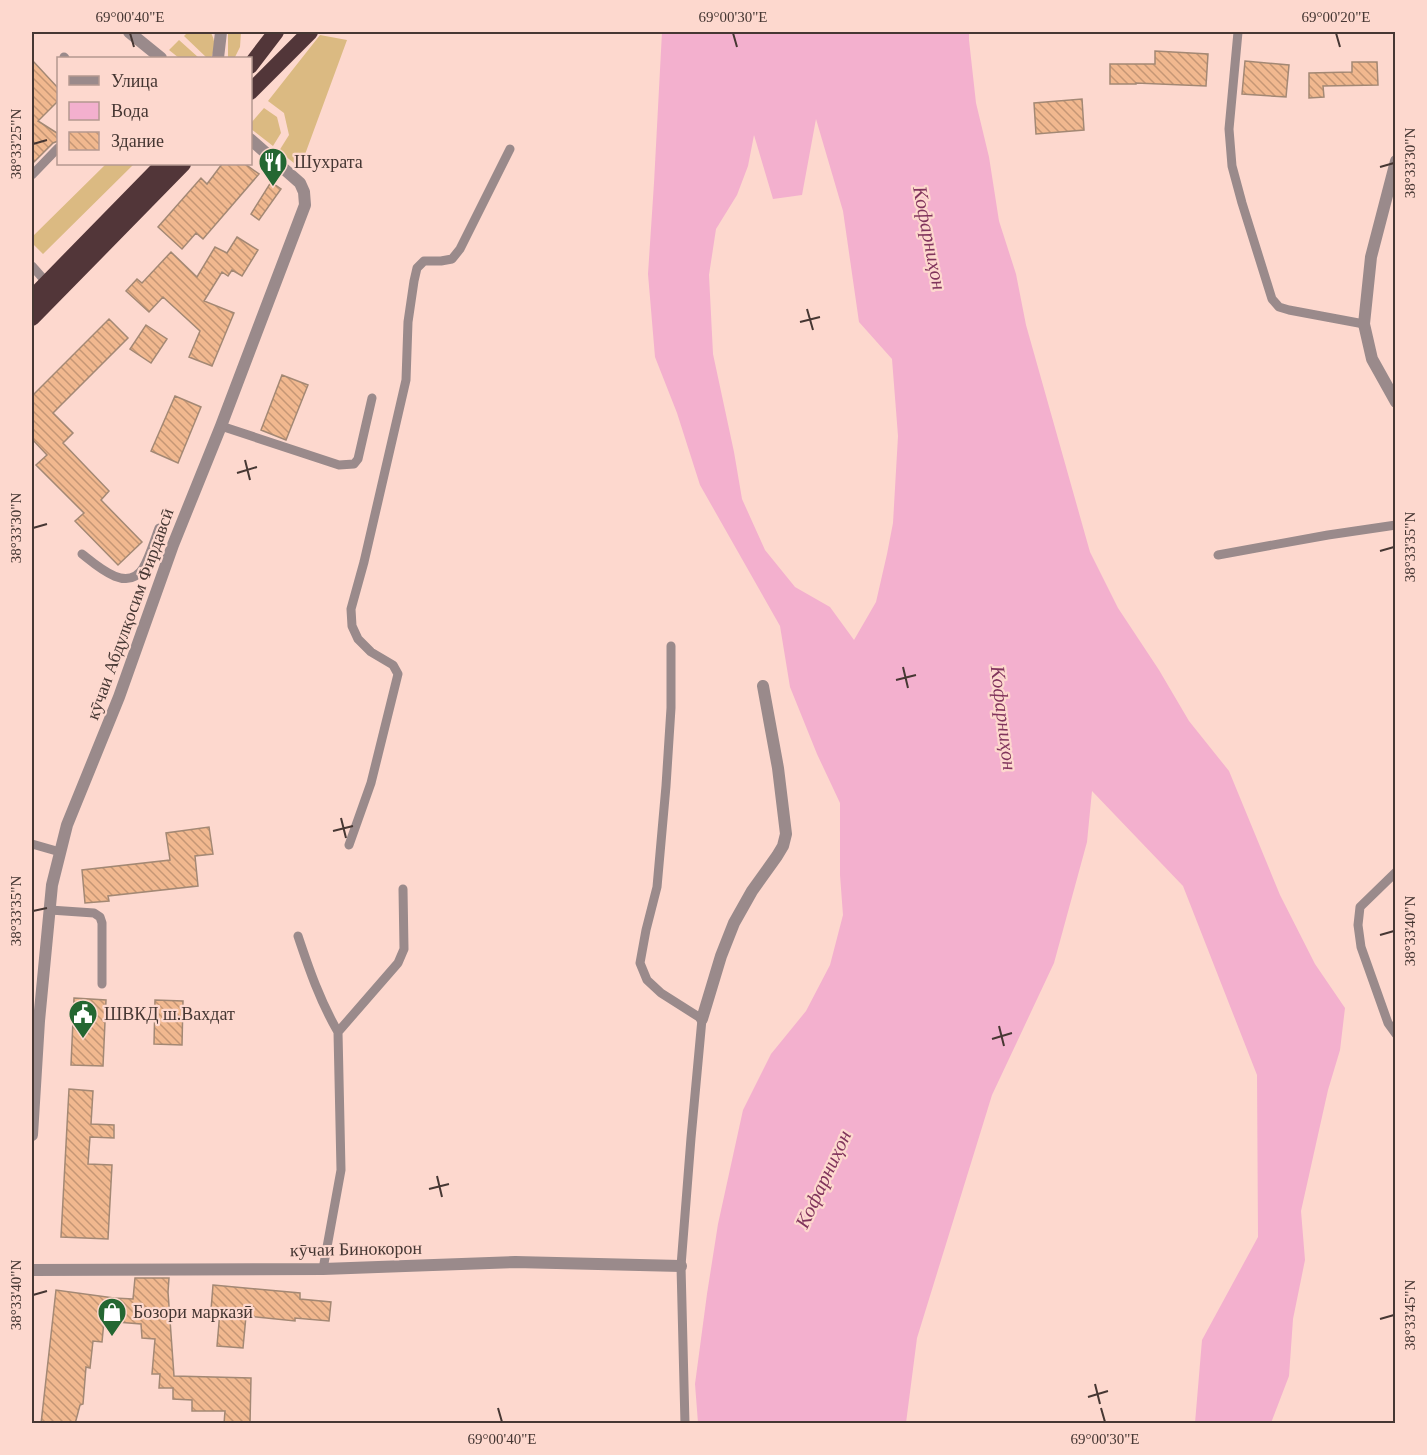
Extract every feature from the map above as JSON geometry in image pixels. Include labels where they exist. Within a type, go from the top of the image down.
[{"type":"highway","points":[[255,60],[264,32]]},
{"type":"highway","points":[[255,60],[276,32]]},
{"type":"highway","points":[[252,90],[310,32]]},
{"type":"highway","points":[[32,298],[162,165]]},
{"type":"highway","points":[[32,318],[182,165]]},
{"type":"street","points":[[129,32],[160,57]]},
{"type":"street","points":[[218,57],[220,32]]},
{"type":"street","name":"кӯчаи Абдулқосим Фирдавсӣ","points":[[32,1135],[35,1020],[52,885],[67,825],[119,697],[173,545],[305,205],[304,192],[300,183],[252,141]]},
{"type":"street","points":[[1395,161],[1371,257],[1364,324],[1372,359],[1395,402]]},
{"type":"street","points":[[702,1019],[721,956],[734,923],[752,891],[783,846],[786,834],[764,686]]},
{"type":"street","name":"кӯчаи Бинокорон","points":[[32,1270],[323,1269],[523,1262],[681,1266]]},
{"type":"lane","points":[[1238,32],[1229,129],[1232,166],[1272,299],[1279,307],[1289,310],[1364,324]]},
{"type":"lane","points":[[32,175],[57,149]]},
{"type":"lane","points":[[350,845],[371,783],[398,674],[393,665],[371,652],[358,639],[352,626],[351,609],[367,551],[406,380],[408,322],[417,268],[424,261],[452,260],[460,249],[510,149]]},
{"type":"lane","points":[[32,266],[47,283]]},
{"type":"lane","points":[[221,426],[339,465],[354,464],[358,459],[372,398]]},
{"type":"lane","points":[[1218,555],[1395,525]]},
{"type":"lane","points":[[82,554],[106,572],[119,578],[128,578],[142,570],[159,528]]},
{"type":"lane","points":[[671,646],[670,719],[657,887],[640,963],[647,980],[662,993],[702,1019],[681,1266],[685,1424]]},
{"type":"lane","points":[[32,844],[60,852]]},
{"type":"lane","points":[[1395,872],[1360,907],[1358,926],[1360,946],[1388,1023],[1395,1034]]},
{"type":"lane","points":[[338,1032],[398,963],[404,949],[403,889]]},
{"type":"lane","points":[[50,910],[94,913],[99,916],[102,923],[102,984]]},
{"type":"lane","points":[[298,936],[322,1003],[338,1032],[341,1170],[323,1269]]},
{"type":"shaded area","points":[[188,32],[210,32],[214,45],[211,57],[206,57],[184,36]]},
{"type":"shaded area","points":[[228,32],[241,32],[240,47],[235,57],[228,57]]},
{"type":"shaded area","points":[[320,35],[347,40],[300,168],[279,151],[289,135],[284,113],[268,101]]},
{"type":"shaded area","points":[[179,40],[198,57],[178,57],[169,50]]},
{"type":"shaded area","points":[[264,108],[277,117],[281,133],[273,146],[252,130],[252,122]]},
{"type":"shaded area","points":[[105,165],[133,165],[43,254],[32,243],[32,237]]},
{"type":"water","name":"Кофарниҳон","points":[[662,32],[969,32],[976,103],[989,157],[999,221],[1016,274],[1026,325],[1090,552],[1118,608],[1189,721],[1229,771],[1280,895],[1315,964],[1345,1008],[1340,1050],[1328,1090],[1301,1211],[1305,1260],[1293,1319],[1289,1376],[1271,1423],[1195,1423],[1202,1340],[1258,1237],[1257,1075],[1183,886],[1092,791],[1087,842],[1054,963],[992,1095],[917,1338],[906,1423],[698,1423],[695,1384],[707,1294],[718,1224],[743,1110],[771,1054],[806,1011],[830,965],[843,915],[840,875],[840,803],[790,687],[780,626],[700,485],[677,413],[655,357],[648,274]],"holes":[[[816,119],[843,211],[859,322],[892,359],[898,436],[893,523],[887,554],[876,602],[854,640],[830,607],[795,587],[765,550],[742,499],[713,354],[709,275],[716,229],[737,195],[748,166],[754,135],[773,199],[802,195]]]},
{"type":"building","points":[[1155,51],[1208,54],[1206,86],[1110,84],[1110,64],[1155,64]]},
{"type":"building","points":[[32,60],[57,87],[57,102],[38,121],[57,133],[57,141],[32,164]]},
{"type":"building","points":[[1245,61],[1289,65],[1286,97],[1242,94]]},
{"type":"building","points":[[1352,62],[1377,62],[1378,85],[1323,86],[1324,97],[1309,98],[1309,73],[1352,72]]},
{"type":"building","points":[[1082,99],[1084,130],[1036,134],[1034,103]]},
{"type":"building","points":[[221,165],[246,165],[259,174],[203,239],[196,233],[182,249],[158,227],[201,178],[207,184]]},
{"type":"building","points":[[271,182],[281,189],[259,220],[251,214]]},
{"type":"building","points":[[237,237],[258,250],[242,276],[232,270],[228,276],[222,272],[204,301],[234,313],[212,366],[189,357],[200,331],[163,297],[149,312],[126,291],[137,279],[142,283],[171,252],[197,277],[215,247],[227,253]]},
{"type":"building","points":[[109,319],[128,338],[53,413],[73,433],[63,443],[109,491],[101,500],[142,542],[118,565],[75,521],[84,513],[36,465],[47,455],[32,439],[32,396]]},
{"type":"building","points":[[146,325],[167,339],[151,363],[130,349]]},
{"type":"building","points":[[282,375],[308,385],[286,440],[261,430]]},
{"type":"building","points":[[175,396],[201,407],[178,463],[151,451]]},
{"type":"building","points":[[209,827],[213,854],[195,856],[198,886],[108,896],[109,901],[85,903],[82,870],[170,860],[166,833]]},
{"type":"building","points":[[74,998],[106,1000],[103,1066],[71,1065]]},
{"type":"building","points":[[155,1000],[183,1001],[182,1045],[154,1044]]},
{"type":"building","points":[[69,1089],[93,1091],[91,1124],[114,1125],[114,1138],[90,1137],[88,1164],[112,1165],[108,1239],[61,1237]]},
{"type":"building","points":[[135,1278],[169,1278],[174,1376],[251,1378],[250,1424],[224,1424],[225,1411],[192,1411],[192,1400],[173,1399],[173,1388],[159,1388],[160,1374],[152,1374],[155,1339],[142,1338],[141,1324],[104,1321],[102,1342],[93,1341],[90,1368],[86,1367],[83,1404],[80,1405],[75,1424],[41,1424],[56,1290],[133,1299]]},
{"type":"building","points":[[213,1285],[300,1293],[300,1299],[331,1302],[329,1321],[295,1318],[295,1321],[246,1316],[243,1348],[217,1346],[220,1311],[211,1310]]},
{"type":"place","name":"Шухрата","points":[[273,188]]},
{"type":"place","name":"ШВКД ш.Вахдат","points":[[83,1040]]},
{"type":"place","name":"Бозори марказӣ","points":[[112,1338]]}]
